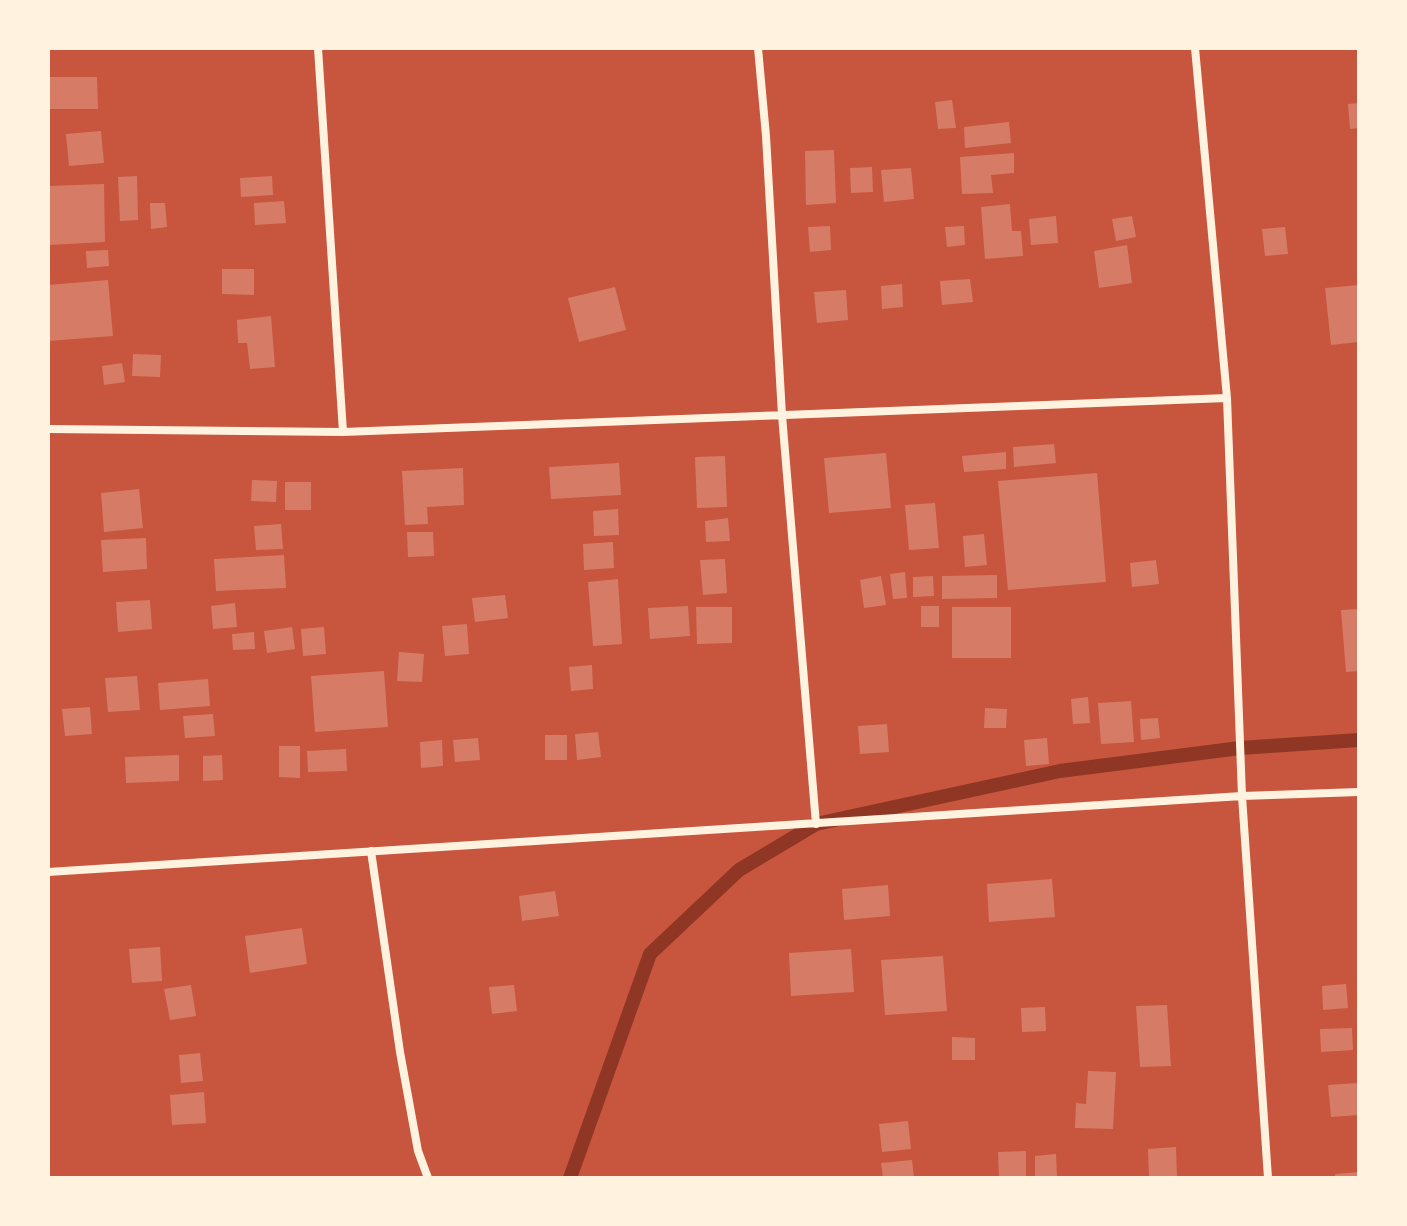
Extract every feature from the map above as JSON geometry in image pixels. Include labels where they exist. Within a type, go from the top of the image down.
[{"type":"street","points":[[318,48],[343,432]]},
{"type":"street","points":[[758,48],[782,415],[816,824]]},
{"type":"street","points":[[1195,48],[1227,398],[1242,796],[1268,1178]]},
{"type":"street","points":[[48,429],[343,432],[1227,398]]},
{"type":"street","points":[[48,872],[1242,796],[1359,792]]},
{"type":"street","points":[[371,851],[400,1052],[418,1151],[428,1178]]},
{"type":"building","points":[[48,77],[97,77],[98,109],[48,109]]},
{"type":"building","points":[[952,100],[956,128],[938,129],[935,102]]},
{"type":"building","points":[[1359,103],[1359,128],[1350,129],[1348,104]]},
{"type":"building","points":[[1009,122],[1011,143],[965,148],[964,127]]},
{"type":"building","points":[[101,131],[104,163],[69,166],[66,134]]},
{"type":"building","points":[[834,150],[836,203],[806,205],[805,151]]},
{"type":"building","points":[[1014,153],[1014,173],[991,175],[993,193],[962,194],[960,157]]},
{"type":"building","points":[[872,167],[873,192],[851,193],[850,168]]},
{"type":"building","points":[[911,168],[914,199],[884,202],[881,170]]},
{"type":"building","points":[[137,176],[138,220],[120,221],[118,177]]},
{"type":"building","points":[[272,176],[273,195],[241,197],[240,178]]},
{"type":"building","points":[[104,184],[105,242],[49,245],[48,186]]},
{"type":"building","points":[[284,201],[286,223],[255,225],[254,203]]},
{"type":"building","points":[[150,203],[165,203],[167,227],[151,229]]},
{"type":"building","points":[[1010,204],[1012,231],[1021,231],[1023,256],[985,259],[981,207]]},
{"type":"building","points":[[1056,216],[1058,243],[1031,245],[1029,219]]},
{"type":"building","points":[[1132,216],[1136,237],[1116,241],[1112,219]]},
{"type":"building","points":[[830,226],[831,250],[810,252],[808,227]]},
{"type":"building","points":[[964,226],[965,245],[947,247],[945,227]]},
{"type":"building","points":[[1285,227],[1288,254],[1265,256],[1262,229]]},
{"type":"building","points":[[1127,245],[1132,283],[1099,288],[1094,251]]},
{"type":"building","points":[[108,250],[109,266],[87,268],[86,251]]},
{"type":"building","points":[[222,269],[254,269],[254,295],[222,294]]},
{"type":"building","points":[[970,279],[973,302],[942,305],[940,281]]},
{"type":"building","points":[[108,280],[113,336],[48,341],[48,285]]},
{"type":"building","points":[[902,284],[903,307],[882,309],[881,286]]},
{"type":"building","points":[[1359,285],[1359,342],[1331,345],[1325,288]]},
{"type":"building","points":[[615,287],[626,330],[579,342],[568,298]]},
{"type":"building","points":[[846,290],[848,320],[817,323],[814,292]]},
{"type":"building","points":[[271,316],[275,367],[250,369],[247,343],[238,343],[237,320]]},
{"type":"building","points":[[133,354],[161,355],[160,377],[132,376]]},
{"type":"building","points":[[122,363],[125,382],[104,385],[102,366]]},
{"type":"building","points":[[1054,444],[1056,463],[1014,467],[1013,447]]},
{"type":"building","points":[[1006,452],[1006,469],[964,472],[962,456]]},
{"type":"building","points":[[886,453],[891,508],[829,513],[824,458]]},
{"type":"building","points":[[725,456],[727,507],[697,508],[695,457]]},
{"type":"building","points":[[619,463],[621,495],[551,499],[549,467]]},
{"type":"building","points":[[463,468],[464,505],[427,507],[428,524],[405,525],[402,471]]},
{"type":"building","points":[[1097,473],[1106,582],[1008,590],[998,481]]},
{"type":"building","points":[[252,480],[277,481],[276,502],[251,501]]},
{"type":"building","points":[[285,482],[311,482],[311,510],[285,510]]},
{"type":"building","points":[[139,489],[143,528],[104,532],[101,493]]},
{"type":"building","points":[[935,503],[939,548],[909,550],[905,505]]},
{"type":"building","points":[[618,509],[619,535],[594,536],[593,511]]},
{"type":"building","points":[[728,518],[730,541],[706,542],[705,521]]},
{"type":"building","points":[[281,524],[283,549],[256,550],[254,526]]},
{"type":"building","points":[[407,532],[433,532],[434,556],[408,557]]},
{"type":"building","points":[[984,534],[987,565],[965,567],[963,536]]},
{"type":"building","points":[[146,538],[147,569],[103,572],[101,540]]},
{"type":"building","points":[[613,542],[614,568],[584,570],[583,544]]},
{"type":"building","points":[[284,555],[286,588],[216,591],[214,559]]},
{"type":"building","points":[[725,559],[727,593],[703,595],[700,560]]},
{"type":"building","points":[[1156,560],[1159,584],[1132,587],[1130,563]]},
{"type":"building","points":[[905,572],[907,598],[893,599],[890,574]]},
{"type":"building","points":[[997,575],[997,598],[942,599],[942,576]]},
{"type":"building","points":[[881,576],[886,605],[864,608],[860,580]]},
{"type":"building","points":[[933,576],[934,596],[913,597],[913,577]]},
{"type":"building","points":[[618,579],[622,644],[593,646],[588,582]]},
{"type":"building","points":[[505,595],[508,618],[475,622],[472,598]]},
{"type":"building","points":[[150,600],[152,629],[118,632],[116,602]]},
{"type":"building","points":[[235,603],[237,627],[213,629],[211,606]]},
{"type":"building","points":[[688,606],[690,636],[650,639],[648,608]]},
{"type":"building","points":[[921,606],[939,606],[939,627],[921,627]]},
{"type":"building","points":[[696,607],[732,607],[732,643],[697,644]]},
{"type":"building","points":[[952,607],[1011,607],[1011,658],[952,658]]},
{"type":"building","points":[[1359,609],[1359,671],[1346,672],[1341,610]]},
{"type":"building","points":[[467,624],[469,654],[445,656],[442,626]]},
{"type":"building","points":[[292,627],[295,649],[267,653],[264,631]]},
{"type":"building","points":[[324,627],[326,654],[303,656],[301,629]]},
{"type":"building","points":[[254,632],[255,649],[233,650],[232,634]]},
{"type":"building","points":[[399,652],[424,654],[422,682],[397,681]]},
{"type":"building","points":[[592,665],[593,689],[571,691],[569,667]]},
{"type":"building","points":[[384,671],[388,727],[315,732],[311,676]]},
{"type":"building","points":[[137,676],[140,710],[108,712],[105,678]]},
{"type":"building","points":[[208,679],[210,706],[160,710],[158,683]]},
{"type":"building","points":[[1088,697],[1090,723],[1073,724],[1071,699]]},
{"type":"building","points":[[1131,701],[1134,742],[1101,744],[1098,703]]},
{"type":"building","points":[[90,707],[92,734],[65,736],[62,709]]},
{"type":"building","points":[[985,708],[1007,709],[1006,728],[984,728]]},
{"type":"building","points":[[213,714],[215,736],[185,738],[183,716]]},
{"type":"building","points":[[1158,718],[1160,738],[1141,740],[1140,719]]},
{"type":"building","points":[[887,724],[889,752],[860,754],[858,726]]},
{"type":"building","points":[[598,732],[601,757],[577,760],[575,734]]},
{"type":"building","points":[[545,735],[567,735],[567,760],[545,760]]},
{"type":"building","points":[[478,738],[480,760],[455,762],[453,740]]},
{"type":"building","points":[[1047,738],[1049,764],[1026,766],[1024,740]]},
{"type":"building","points":[[442,740],[443,766],[421,768],[420,742]]},
{"type":"building","points":[[279,746],[300,746],[300,778],[279,777]]},
{"type":"building","points":[[346,749],[347,771],[308,772],[307,751]]},
{"type":"building","points":[[179,755],[179,781],[126,783],[125,757]]},
{"type":"building","points":[[222,755],[223,780],[203,781],[203,756]]},
{"type":"building","points":[[1052,879],[1055,917],[989,922],[987,884]]},
{"type":"building","points":[[888,885],[890,916],[844,920],[842,889]]},
{"type":"building","points":[[555,891],[559,916],[522,921],[519,896]]},
{"type":"building","points":[[302,928],[307,964],[250,973],[245,936]]},
{"type":"building","points":[[160,947],[162,981],[132,983],[129,949]]},
{"type":"building","points":[[851,949],[854,992],[791,996],[789,953]]},
{"type":"building","points":[[943,956],[947,1011],[885,1015],[881,960]]},
{"type":"building","points":[[1346,984],[1348,1008],[1323,1010],[1322,986]]},
{"type":"building","points":[[191,985],[196,1016],[170,1020],[164,989]]},
{"type":"building","points":[[514,985],[517,1011],[492,1014],[489,987]]},
{"type":"building","points":[[1167,1005],[1171,1066],[1140,1067],[1136,1006]]},
{"type":"building","points":[[1045,1007],[1046,1031],[1022,1032],[1021,1008]]},
{"type":"building","points":[[1352,1028],[1353,1050],[1321,1052],[1320,1029]]},
{"type":"building","points":[[952,1037],[975,1038],[975,1060],[952,1060]]},
{"type":"building","points":[[200,1053],[203,1081],[181,1083],[179,1055]]},
{"type":"building","points":[[1088,1071],[1116,1072],[1113,1129],[1075,1128],[1076,1103],[1086,1104]]},
{"type":"building","points":[[1359,1083],[1359,1115],[1331,1117],[1328,1085]]},
{"type":"building","points":[[204,1092],[206,1123],[172,1125],[170,1095]]},
{"type":"building","points":[[908,1121],[911,1149],[882,1152],[879,1124]]},
{"type":"building","points":[[1176,1147],[1177,1178],[1149,1178],[1148,1149]]},
{"type":"building","points":[[1026,1151],[1026,1178],[999,1178],[998,1152]]},
{"type":"building","points":[[1056,1154],[1057,1177],[1035,1178],[1035,1156]]},
{"type":"building","points":[[912,1160],[914,1178],[883,1178],[881,1163]]},
{"type":"building","points":[[1359,1172],[1359,1178],[1335,1178],[1335,1174]]},
{"type":"waterway","points":[[570,1178],[650,954],[739,870],[816,824],[1060,771],[1240,748],[1359,740]]}]
